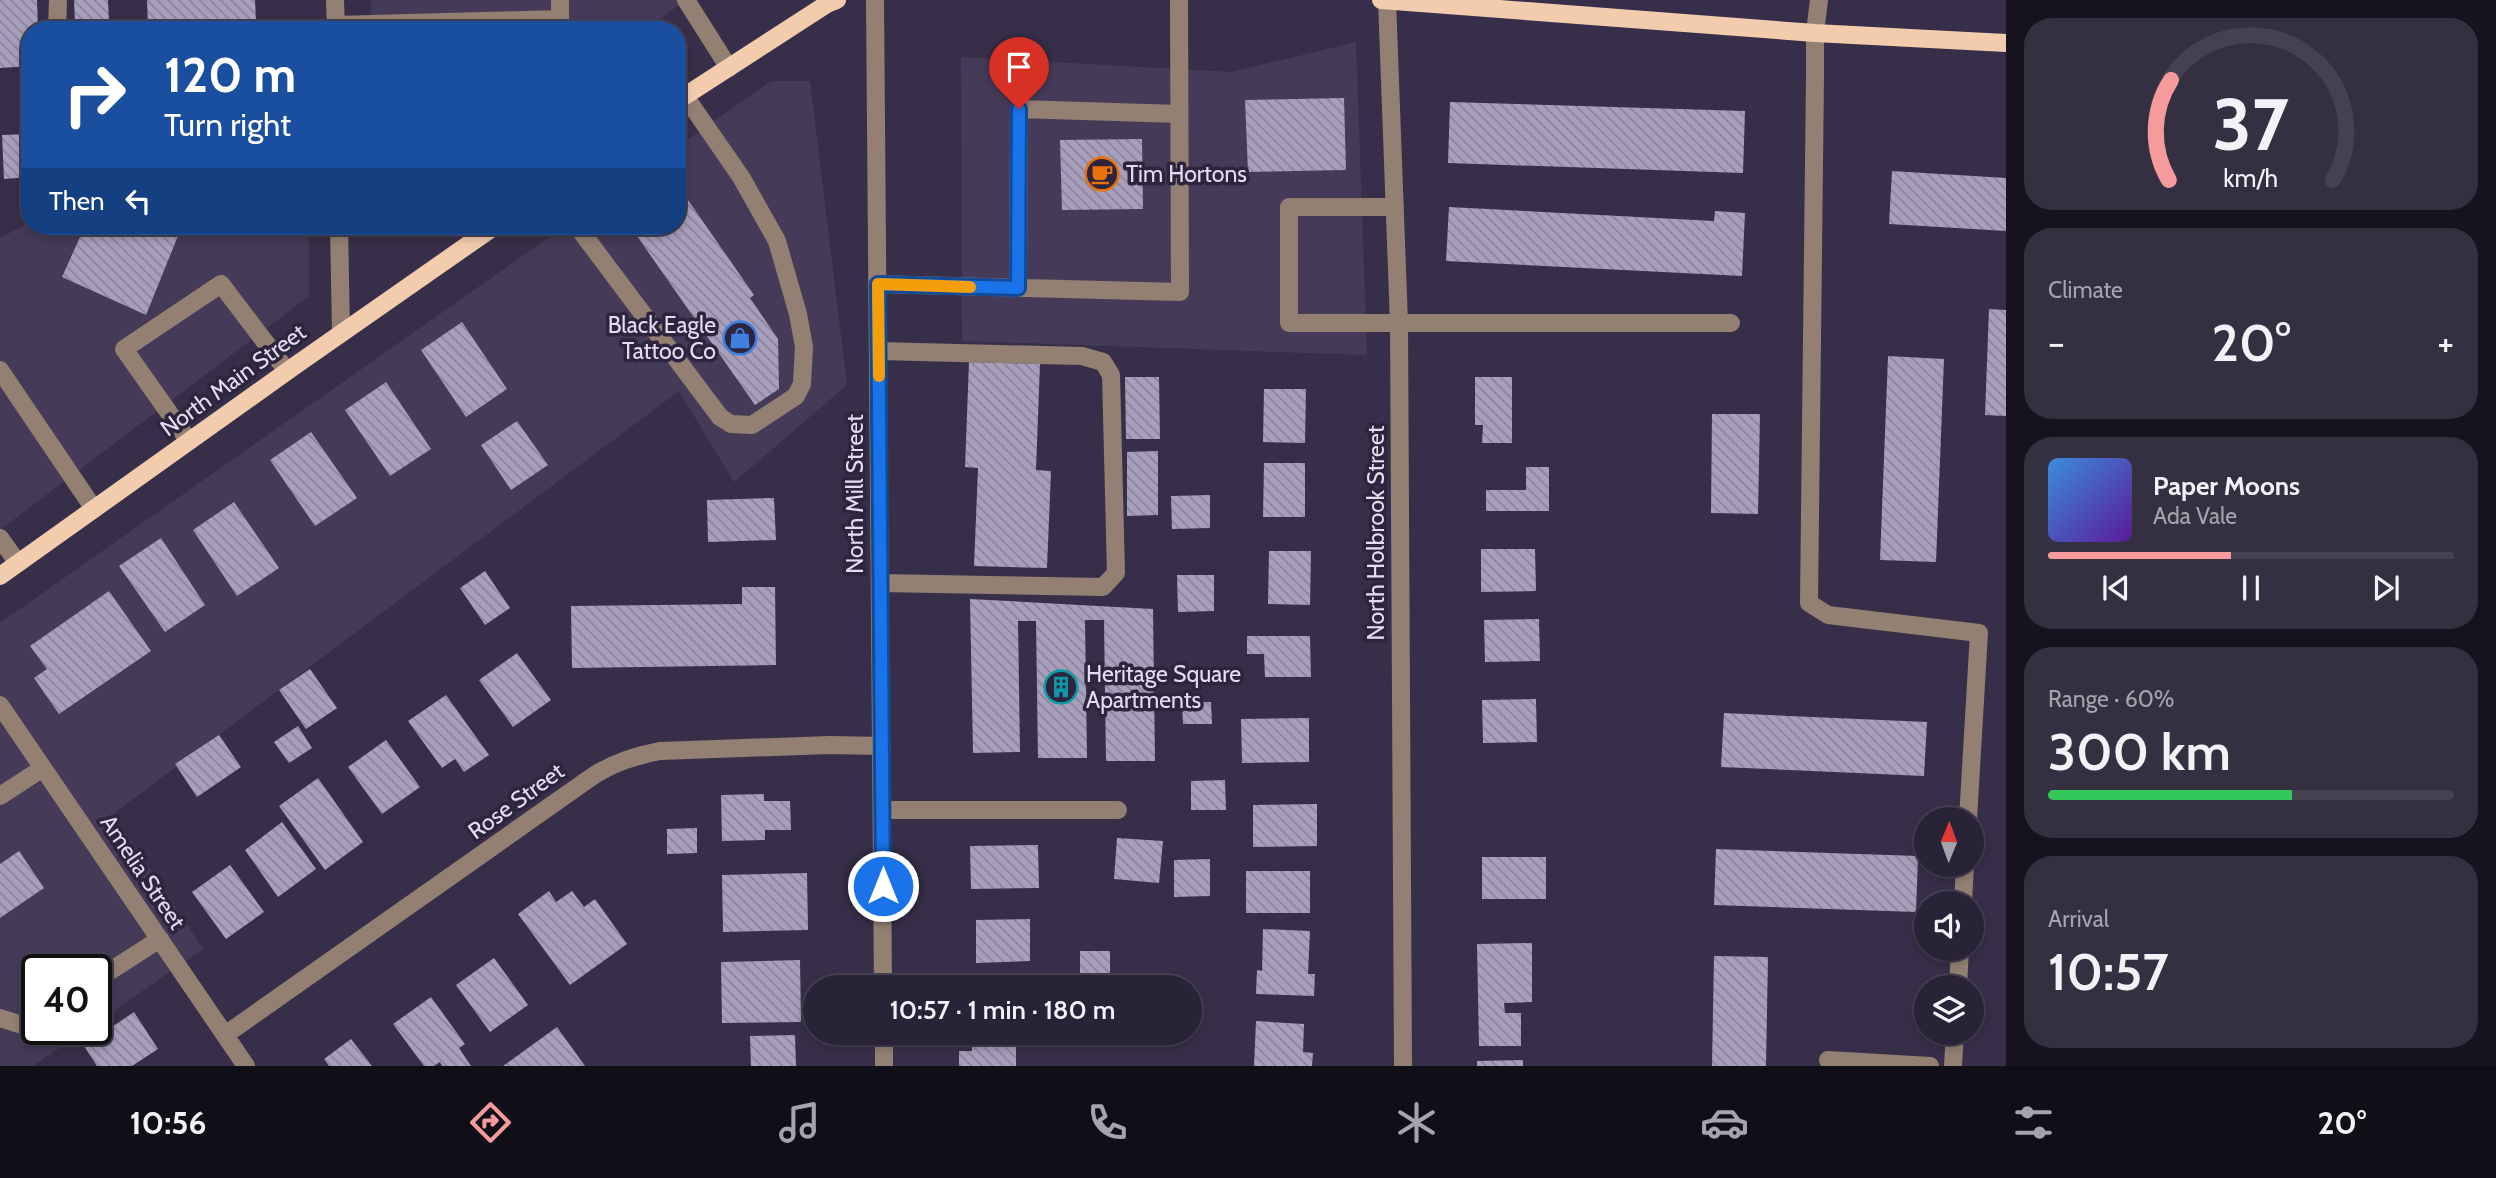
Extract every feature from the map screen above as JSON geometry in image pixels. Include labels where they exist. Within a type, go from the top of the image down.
[{"type":"main road","points":[[686,96],[837,0]]},
{"type":"main road","points":[[1381,0],[1815,33],[2006,43]]},
{"type":"main road","name":"North Main Street","points":[[0,576],[341,332],[482,235]]},
{"type":"street","points":[[57,21],[58,0]]},
{"type":"street","points":[[335,0],[336,21]]},
{"type":"street","points":[[559,0],[560,21]]},
{"type":"street","points":[[686,0],[729,68]]},
{"type":"street","name":"North Mill Street","points":[[875,0],[884,975]]},
{"type":"street","points":[[878,284],[1180,292],[1178,0]]},
{"type":"street","name":"North Holbrook Street","points":[[1387,0],[1399,323],[1403,1066]]},
{"type":"street","points":[[1819,0],[1815,33],[1809,603],[1828,615],[1979,634],[1969,807]]},
{"type":"street","points":[[584,235],[720,417],[731,424],[752,425],[796,396],[802,384],[804,347],[798,314],[777,241],[741,177],[686,106]]},
{"type":"street","points":[[1018,288],[1019,109],[1179,114]]},
{"type":"street","points":[[1395,207],[1289,207],[1289,323],[1731,324]]},
{"type":"street","points":[[339,235],[341,332]]},
{"type":"street","points":[[189,441],[124,349],[220,284],[287,371]]},
{"type":"street","points":[[878,351],[1082,356],[1103,362],[1111,375],[1116,538],[1116,573],[1103,587],[880,583]]},
{"type":"street","points":[[0,370],[94,509]]},
{"type":"street","points":[[0,538],[18,563]]},
{"type":"street","name":"Amelia Street","points":[[0,705],[246,1066]]},
{"type":"street","name":"Rose Street","points":[[226,1035],[615,763],[660,751],[830,745],[882,746]]},
{"type":"street","points":[[0,796],[43,768]]},
{"type":"street","points":[[882,810],[1118,810]]},
{"type":"street","points":[[112,970],[160,939]]},
{"type":"street","points":[[0,1018],[21,1025]]},
{"type":"street","points":[[884,1045],[884,1066]]},
{"type":"street","points":[[1954,1066],[1955,1045]]},
{"type":"street","points":[[1828,1060],[1930,1066]]},
{"type":"shaded area","points":[[371,0],[686,0],[657,21],[372,21]]},
{"type":"shaded area","points":[[1356,42],[1367,355],[962,341],[961,57],[1232,72]]},
{"type":"shaded area","points":[[771,81],[810,81],[847,385],[734,482],[679,391],[113,814],[203,949],[112,1012],[112,954],[21,954],[21,1045],[64,1045],[33,1066],[0,1066],[0,623],[552,235],[686,235],[686,141]]},
{"type":"shaded area","points":[[21,227],[21,235],[309,235],[309,296],[0,530],[0,238]]},
{"type":"building","points":[[0,0],[37,0],[38,21],[21,21],[21,67],[0,68]]},
{"type":"building","points":[[74,0],[108,0],[109,21],[75,21]]},
{"type":"building","points":[[147,0],[255,0],[256,21],[148,21]]},
{"type":"building","points":[[1344,98],[1346,170],[1248,172],[1245,100]]},
{"type":"building","points":[[1450,102],[1745,111],[1743,173],[1448,163]]},
{"type":"building","points":[[21,134],[21,178],[4,179],[2,135]]},
{"type":"building","name":"Tim Hortons","points":[[1142,139],[1143,209],[1062,210],[1060,140]]},
{"type":"building","points":[[1892,171],[2006,178],[2006,231],[1889,224]]},
{"type":"building","points":[[686,197],[754,295],[750,298],[778,339],[779,389],[755,405],[636,235],[686,235]]},
{"type":"building","points":[[1449,207],[1714,221],[1715,211],[1745,213],[1742,276],[1446,261]]},
{"type":"building","points":[[81,235],[178,235],[146,315],[62,277]]},
{"type":"building","points":[[1989,309],[2006,310],[2006,416],[1985,415]]},
{"type":"building","points":[[462,322],[507,389],[466,417],[421,350]]},
{"type":"building","points":[[1888,356],[1944,359],[1936,562],[1880,560]]},
{"type":"building","points":[[969,362],[1040,364],[1036,470],[1051,471],[1047,568],[974,566],[978,468],[965,467]]},
{"type":"building","points":[[1125,377],[1159,377],[1160,439],[1126,439]]},
{"type":"building","points":[[1475,377],[1512,377],[1512,443],[1482,443],[1483,425],[1475,425]]},
{"type":"building","points":[[386,382],[431,449],[390,476],[345,410]]},
{"type":"building","points":[[1264,389],[1306,389],[1305,443],[1263,442]]},
{"type":"building","points":[[1712,414],[1760,414],[1758,514],[1711,513]]},
{"type":"building","points":[[517,421],[548,465],[511,490],[481,445]]},
{"type":"building","points":[[311,432],[357,498],[315,526],[270,460]]},
{"type":"building","points":[[1158,451],[1158,515],[1127,516],[1127,452]]},
{"type":"building","points":[[1264,463],[1305,463],[1305,517],[1263,517]]},
{"type":"building","points":[[1526,467],[1549,467],[1549,511],[1486,511],[1486,490],[1526,490]]},
{"type":"building","points":[[1210,495],[1210,528],[1172,529],[1171,496]]},
{"type":"building","points":[[774,498],[776,540],[708,542],[707,500]]},
{"type":"building","points":[[234,502],[279,568],[237,596],[193,530]]},
{"type":"building","points":[[161,538],[205,605],[165,632],[119,566]]},
{"type":"building","points":[[1481,549],[1535,549],[1536,591],[1481,592]]},
{"type":"building","points":[[1269,551],[1311,551],[1310,605],[1268,604]]},
{"type":"building","points":[[485,571],[510,608],[485,625],[460,588]]},
{"type":"building","points":[[1177,575],[1214,575],[1214,611],[1178,612]]},
{"type":"building","points":[[742,587],[775,587],[776,665],[572,668],[571,606],[742,604]]},
{"type":"building","points":[[109,591],[151,651],[59,714],[34,678],[47,669],[30,646]]},
{"type":"building","name":"Heritage Square Apartments","points":[[970,599],[1153,609],[1155,761],[1106,761],[1104,620],[1085,620],[1087,758],[1038,758],[1036,621],[1018,621],[1020,752],[973,753]]},
{"type":"building","points":[[1539,619],[1540,661],[1485,662],[1484,620]]},
{"type":"building","points":[[1247,636],[1310,636],[1311,677],[1265,677],[1264,654],[1247,654]]},
{"type":"building","points":[[517,653],[551,700],[513,727],[479,680]]},
{"type":"building","points":[[310,669],[337,708],[306,729],[279,690]]},
{"type":"building","points":[[446,695],[489,755],[464,772],[455,759],[442,768],[408,721]]},
{"type":"building","points":[[1536,699],[1537,742],[1483,743],[1482,700]]},
{"type":"building","points":[[1182,702],[1211,702],[1212,724],[1183,724]]},
{"type":"building","points":[[1724,713],[1927,722],[1924,776],[1721,767]]},
{"type":"building","points":[[1309,718],[1309,762],[1242,763],[1241,719]]},
{"type":"building","points":[[298,726],[312,748],[289,763],[274,742]]},
{"type":"building","points":[[219,735],[241,767],[197,797],[175,764]]},
{"type":"building","points":[[386,740],[420,787],[382,814],[348,767]]},
{"type":"building","points":[[318,778],[363,842],[325,870],[279,806]]},
{"type":"building","points":[[1225,780],[1226,810],[1191,810],[1191,781]]},
{"type":"building","points":[[764,794],[764,801],[790,801],[791,830],[765,830],[765,840],[722,841],[721,795]]},
{"type":"building","points":[[1317,804],[1317,846],[1253,847],[1253,805]]},
{"type":"building","points":[[282,822],[316,869],[278,897],[245,850]]},
{"type":"building","points":[[697,828],[697,853],[667,854],[667,829]]},
{"type":"building","points":[[1117,838],[1163,841],[1159,883],[1114,879]]},
{"type":"building","points":[[1038,845],[1039,888],[971,889],[970,846]]},
{"type":"building","points":[[1716,849],[1914,856],[1914,877],[1917,877],[1914,912],[1714,905]]},
{"type":"building","points":[[19,851],[44,888],[0,918],[0,864]]},
{"type":"building","points":[[1482,857],[1546,857],[1546,899],[1482,899]]},
{"type":"building","points":[[1210,859],[1210,896],[1174,897],[1174,860]]},
{"type":"building","points":[[230,865],[264,912],[226,939],[192,892]]},
{"type":"building","points":[[1246,871],[1310,871],[1310,913],[1246,913]]},
{"type":"building","points":[[807,873],[808,930],[723,932],[722,875]]},
{"type":"building","points":[[549,891],[556,902],[572,891],[584,907],[595,899],[627,944],[570,985],[518,914]]},
{"type":"building","points":[[1030,919],[1030,961],[976,963],[976,920]]},
{"type":"building","points":[[1263,929],[1310,931],[1308,974],[1315,974],[1314,996],[1256,994],[1257,970],[1262,971]]},
{"type":"building","points":[[1532,943],[1532,1002],[1504,1003],[1505,1013],[1521,1013],[1521,1046],[1479,1046],[1477,944]]},
{"type":"building","points":[[1080,951],[1110,951],[1110,975],[1080,975]]},
{"type":"building","points":[[1714,956],[1768,957],[1766,1066],[1712,1066]]},
{"type":"building","points":[[494,958],[528,1005],[490,1032],[456,985]]},
{"type":"building","points":[[800,960],[801,1022],[722,1023],[721,962]]},
{"type":"building","points":[[431,997],[465,1044],[459,1048],[471,1066],[442,1066],[440,1062],[434,1066],[424,1066],[393,1024]]},
{"type":"building","points":[[134,1012],[158,1049],[132,1066],[97,1066],[84,1046],[112,1045],[112,1027]]},
{"type":"building","points":[[1256,1021],[1304,1024],[1303,1052],[1313,1053],[1312,1066],[1254,1066]]},
{"type":"building","points":[[557,1027],[585,1066],[503,1066]]},
{"type":"building","points":[[795,1035],[796,1066],[751,1066],[750,1036]]},
{"type":"building","points":[[351,1039],[372,1066],[329,1066],[324,1059]]},
{"type":"building","points":[[972,1045],[1016,1045],[1016,1066],[959,1066],[959,1051],[972,1051]]},
{"type":"building","points":[[1523,1060],[1523,1066],[1477,1066],[1477,1061]]},
{"type":"slow traffic","points":[[879,376],[878,284],[970,287]]},
{"type":"place","name":"Tim Hortons","points":[[1102,174]]},
{"type":"place","name":"Black Eagle Tattoo Co","points":[[740,338]]},
{"type":"place","name":"Heritage Square Apartments","points":[[1061,687]]},
{"type":"route","points":[[883,886],[878,284],[1018,288],[1019,109]]}]
